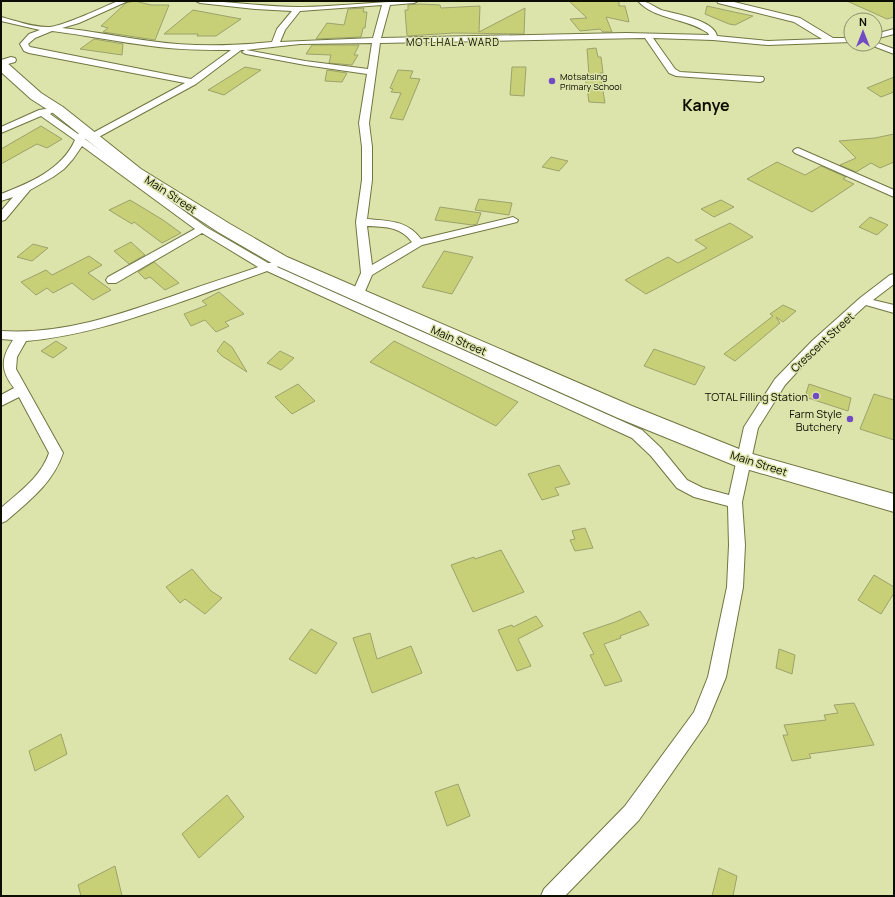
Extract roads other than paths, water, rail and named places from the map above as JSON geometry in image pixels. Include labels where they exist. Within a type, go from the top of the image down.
[{"type":"highway","name":"Main Street","points":[[4,59],[23,85],[50,111],[136,172],[224,228],[274,264],[357,296],[625,412],[744,460],[894,503]]},
{"type":"highway","name":"Main Street","points":[[4,59],[50,111]]},
{"type":"highway","points":[[1,76],[23,85]]},
{"type":"street","points":[[124,1],[76,22],[39,33],[26,40],[24,44],[27,48],[83,62],[193,82]]},
{"type":"street","points":[[200,1],[255,7],[298,9],[414,1]]},
{"type":"street","points":[[313,1],[318,5],[317,8]]},
{"type":"street","points":[[642,1],[654,9],[703,25],[712,32],[713,38]]},
{"type":"street","points":[[721,1],[797,20],[830,40]]},
{"type":"street","points":[[357,296],[367,273],[362,222],[367,180],[367,147],[364,123],[376,40],[386,2]]},
{"type":"street","points":[[276,43],[279,32],[298,9]]},
{"type":"street","points":[[1,19],[21,26],[80,32],[151,44],[238,49],[305,63],[372,72]]},
{"type":"street","points":[[883,34],[894,31]]},
{"type":"street","points":[[647,35],[672,71],[679,74],[760,78]]},
{"type":"street","points":[[1,198],[26,188],[56,171],[66,161],[85,136],[193,82],[238,49],[276,43],[647,35],[713,38],[768,43],[843,40]]},
{"type":"street","points":[[883,48],[894,52]]},
{"type":"street","points":[[1,130],[50,111]]},
{"type":"street","points":[[85,136],[202,229],[637,434],[656,452],[682,484],[699,493],[735,502]]},
{"type":"street","points":[[798,151],[894,194]]},
{"type":"street","points":[[1,218],[26,188]]},
{"type":"street","points":[[367,273],[418,243],[513,220]]},
{"type":"street","points":[[362,222],[392,224],[410,232],[418,243]]},
{"type":"street","points":[[112,280],[202,229]]},
{"type":"street","points":[[1,335],[22,337],[67,332],[129,316],[274,264]]},
{"type":"street","name":"Crescent Street","points":[[551,896],[632,813],[700,718],[716,677],[735,587],[737,545],[735,502],[751,427],[780,382],[816,344],[864,301],[894,278]]},
{"type":"street","points":[[864,301],[894,309]]},
{"type":"street","points":[[1,517],[48,473],[54,463],[56,453],[22,389],[13,379],[8,366],[13,350],[22,337]]},
{"type":"street","points":[[1,401],[22,389]]},
{"type":"place","name":"Motsatsing Primary School","points":[[552,81]]},
{"type":"place","name":"TOTAL Filling Station","points":[[816,396]]},
{"type":"place","name":"Farm Style Butchery","points":[[850,419]]},
{"type":"district","name":"MOTLHALA WARD","points":[[453,42]]},
{"type":"district","name":"Kanye","points":[[706,105]]}]
